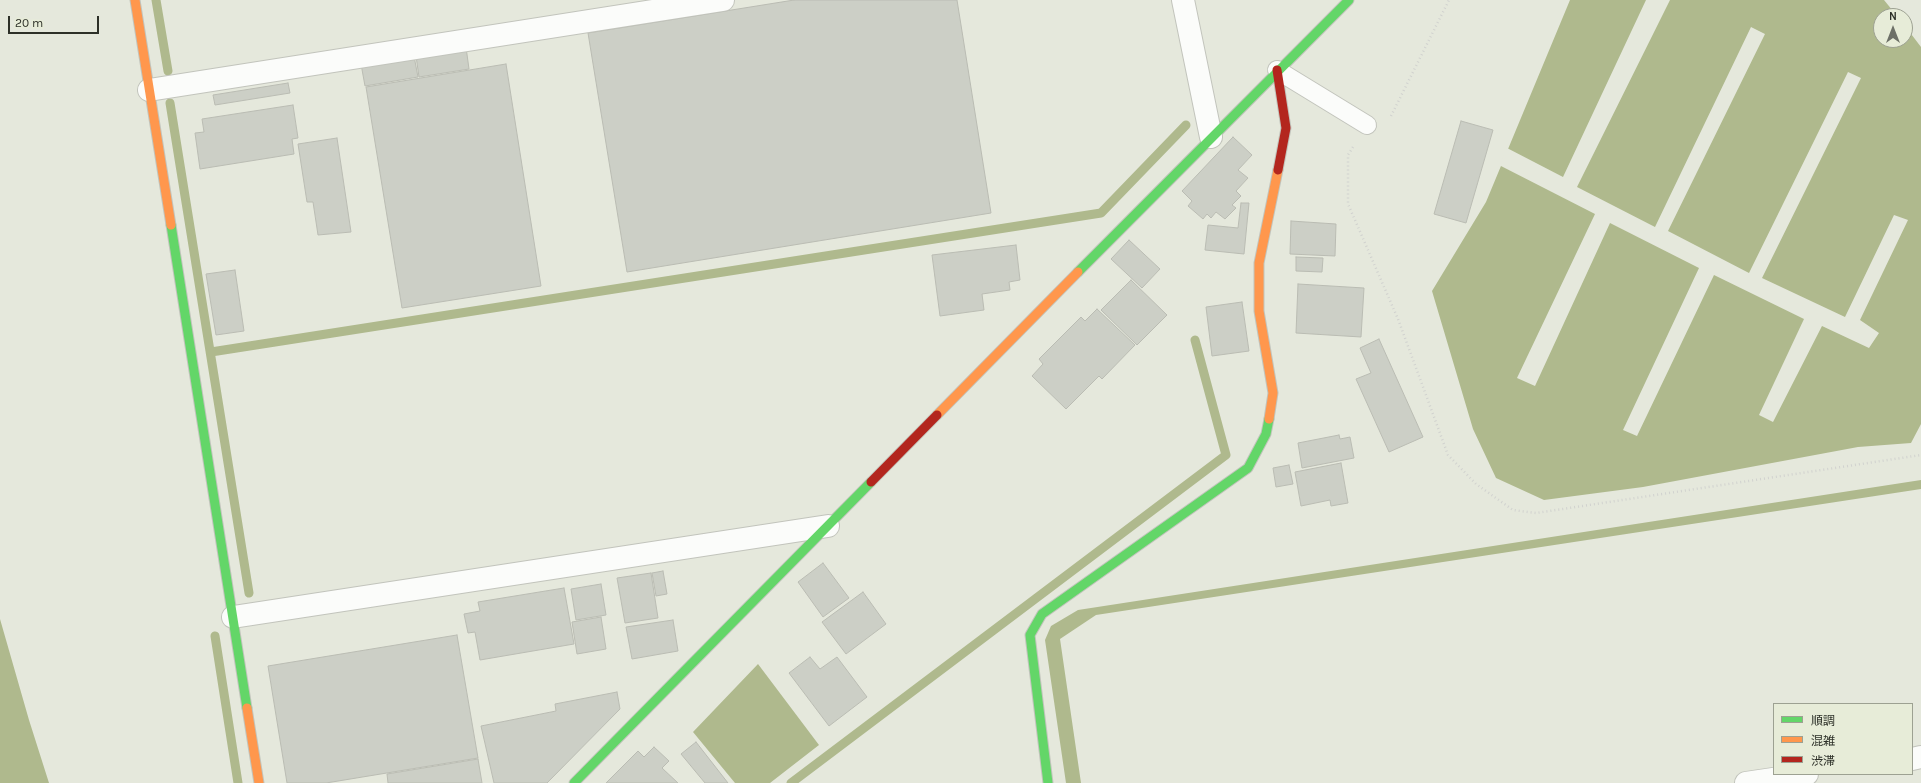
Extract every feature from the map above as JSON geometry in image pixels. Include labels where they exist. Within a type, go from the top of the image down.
[{"type":"street","points":[[135,0],[259,783]]},
{"type":"street","points":[[149,90],[723,0]]},
{"type":"street","points":[[1183,0],[1211,137]]},
{"type":"street","points":[[574,783],[1277,70],[1349,0]]},
{"type":"street","points":[[1048,783],[1030,635],[1042,614],[1248,468],[1266,434],[1274,393],[1259,311],[1259,262],[1286,128],[1277,70]]},
{"type":"street","points":[[233,617],[828,526]]},
{"type":"street","points":[[1746,783],[1800,775]]},
{"type":"lane","points":[[1277,70],[1367,124]]},
{"type":"path","points":[[1449,0],[1388,120],[1367,124],[1348,155],[1348,204],[1398,319],[1448,455],[1476,484],[1513,510],[1536,513],[1921,455]]},
{"type":"shaded area","points":[[1570,0],[1884,0],[1890,8],[1873,8],[1873,48],[1913,48],[1913,36],[1921,47],[1921,424],[1911,443],[1858,447],[1643,487],[1544,500],[1496,478],[1473,429],[1432,291],[1486,202]]},
{"type":"shaded area","points":[[1921,480],[1921,489],[1096,615],[1060,639],[1081,783],[1066,783],[1045,640],[1051,626],[1078,610]]},
{"type":"shaded area","points":[[0,619],[29,720],[49,783],[0,783]]},
{"type":"shaded area","points":[[758,664],[819,745],[770,783],[735,783],[693,732]]},
{"type":"pier","points":[[1646,0],[1670,0],[1577,187],[1655,227],[1751,27],[1765,34],[1668,231],[1749,273],[1848,72],[1861,78],[1762,278],[1845,317],[1894,215],[1908,220],[1860,320],[1879,333],[1869,348],[1822,326],[1773,422],[1759,415],[1804,319],[1714,275],[1637,436],[1623,430],[1699,268],[1610,223],[1535,386],[1517,378],[1595,214],[1499,165],[1507,148],[1563,177]]},
{"type":"building","points":[[794,0],[957,0],[991,213],[627,272],[588,33]]},
{"type":"building","points":[[466,47],[469,69],[419,77],[416,56]]},
{"type":"building","points":[[414,56],[418,77],[365,86],[361,64]]},
{"type":"building","points":[[506,64],[541,286],[402,308],[366,87]]},
{"type":"building","points":[[288,83],[290,93],[215,105],[213,95]]},
{"type":"building","points":[[293,105],[298,138],[292,139],[294,154],[200,169],[195,133],[204,132],[202,119]]},
{"type":"building","points":[[1461,121],[1493,130],[1466,223],[1434,214]]},
{"type":"building","points":[[1233,137],[1252,155],[1238,170],[1248,178],[1236,191],[1241,196],[1232,205],[1236,208],[1225,219],[1216,212],[1211,218],[1207,214],[1203,219],[1188,206],[1192,201],[1182,191]]},
{"type":"building","points":[[337,138],[351,232],[318,235],[313,202],[307,202],[298,144]]},
{"type":"building","points":[[1241,203],[1249,203],[1244,254],[1205,250],[1208,225],[1238,228]]},
{"type":"building","points":[[1291,221],[1336,224],[1335,256],[1290,254]]},
{"type":"building","points":[[1129,240],[1160,269],[1142,288],[1111,259]]},
{"type":"building","points":[[1016,245],[1020,280],[1009,282],[1010,290],[982,294],[984,310],[940,316],[932,255]]},
{"type":"building","points":[[1296,257],[1323,258],[1322,272],[1296,271]]},
{"type":"building","points":[[235,270],[244,331],[216,335],[206,274]]},
{"type":"building","points":[[1131,280],[1167,315],[1137,345],[1101,310]]},
{"type":"building","points":[[1298,284],[1364,288],[1361,337],[1296,333]]},
{"type":"building","points":[[1242,302],[1249,351],[1212,356],[1206,307]]},
{"type":"building","points":[[1097,309],[1135,345],[1102,379],[1099,376],[1066,409],[1032,376],[1043,364],[1039,359],[1081,317],[1085,321]]},
{"type":"building","points":[[1379,339],[1423,437],[1389,452],[1356,379],[1371,373],[1360,348]]},
{"type":"building","points":[[1339,435],[1340,439],[1350,437],[1354,458],[1302,468],[1298,443]]},
{"type":"building","points":[[1341,463],[1348,503],[1331,506],[1330,500],[1301,506],[1295,472]]},
{"type":"building","points":[[1289,465],[1293,484],[1276,487],[1273,468]]},
{"type":"building","points":[[823,563],[849,598],[823,617],[798,582]]},
{"type":"building","points":[[663,571],[667,594],[656,596],[652,573]]},
{"type":"building","points":[[651,573],[658,618],[625,623],[617,578]]},
{"type":"building","points":[[601,584],[606,615],[576,620],[571,589]]},
{"type":"building","points":[[564,588],[574,644],[480,660],[475,632],[468,633],[464,614],[480,611],[478,602]]},
{"type":"building","points":[[863,592],[886,624],[846,654],[822,622]]},
{"type":"building","points":[[601,617],[606,649],[577,654],[572,622]]},
{"type":"building","points":[[673,620],[678,651],[632,659],[626,627]]},
{"type":"building","points":[[457,635],[478,758],[326,783],[287,783],[268,666]]},
{"type":"building","points":[[810,657],[820,669],[837,657],[867,697],[829,726],[789,673]]},
{"type":"building","points":[[617,692],[620,709],[547,783],[494,783],[481,726],[556,711],[555,704]]},
{"type":"building","points":[[696,742],[728,783],[705,783],[681,754]]},
{"type":"building","points":[[654,747],[669,761],[662,768],[678,783],[606,783],[638,751],[644,757]]},
{"type":"building","points":[[478,759],[482,783],[388,783],[387,774]]},
{"type":"waterway","points":[[156,0],[168,71]]},
{"type":"waterway","points":[[170,103],[249,593]]},
{"type":"waterway","points":[[211,352],[1101,213],[1186,125]]},
{"type":"waterway","points":[[791,783],[1226,455],[1195,340]]},
{"type":"waterway","points":[[215,636],[238,783]]},
{"type":"traffic: fast","points":[[1078,272],[1349,0]]},
{"type":"traffic: fast","points":[[171,225],[247,708]]},
{"type":"traffic: fast","points":[[1048,783],[1030,635],[1042,614],[1248,468],[1266,434],[1269,419]]},
{"type":"traffic: fast","points":[[574,783],[871,482]]},
{"type":"traffic: slow","points":[[135,0],[171,225]]},
{"type":"traffic: slow","points":[[1269,419],[1273,393],[1259,311],[1259,263],[1278,170]]},
{"type":"traffic: slow","points":[[937,415],[1078,272]]},
{"type":"traffic: slow","points":[[247,708],[259,783]]},
{"type":"traffic: jam","points":[[1277,70],[1286,128],[1278,170]]},
{"type":"traffic: jam","points":[[871,482],[937,415]]}]
